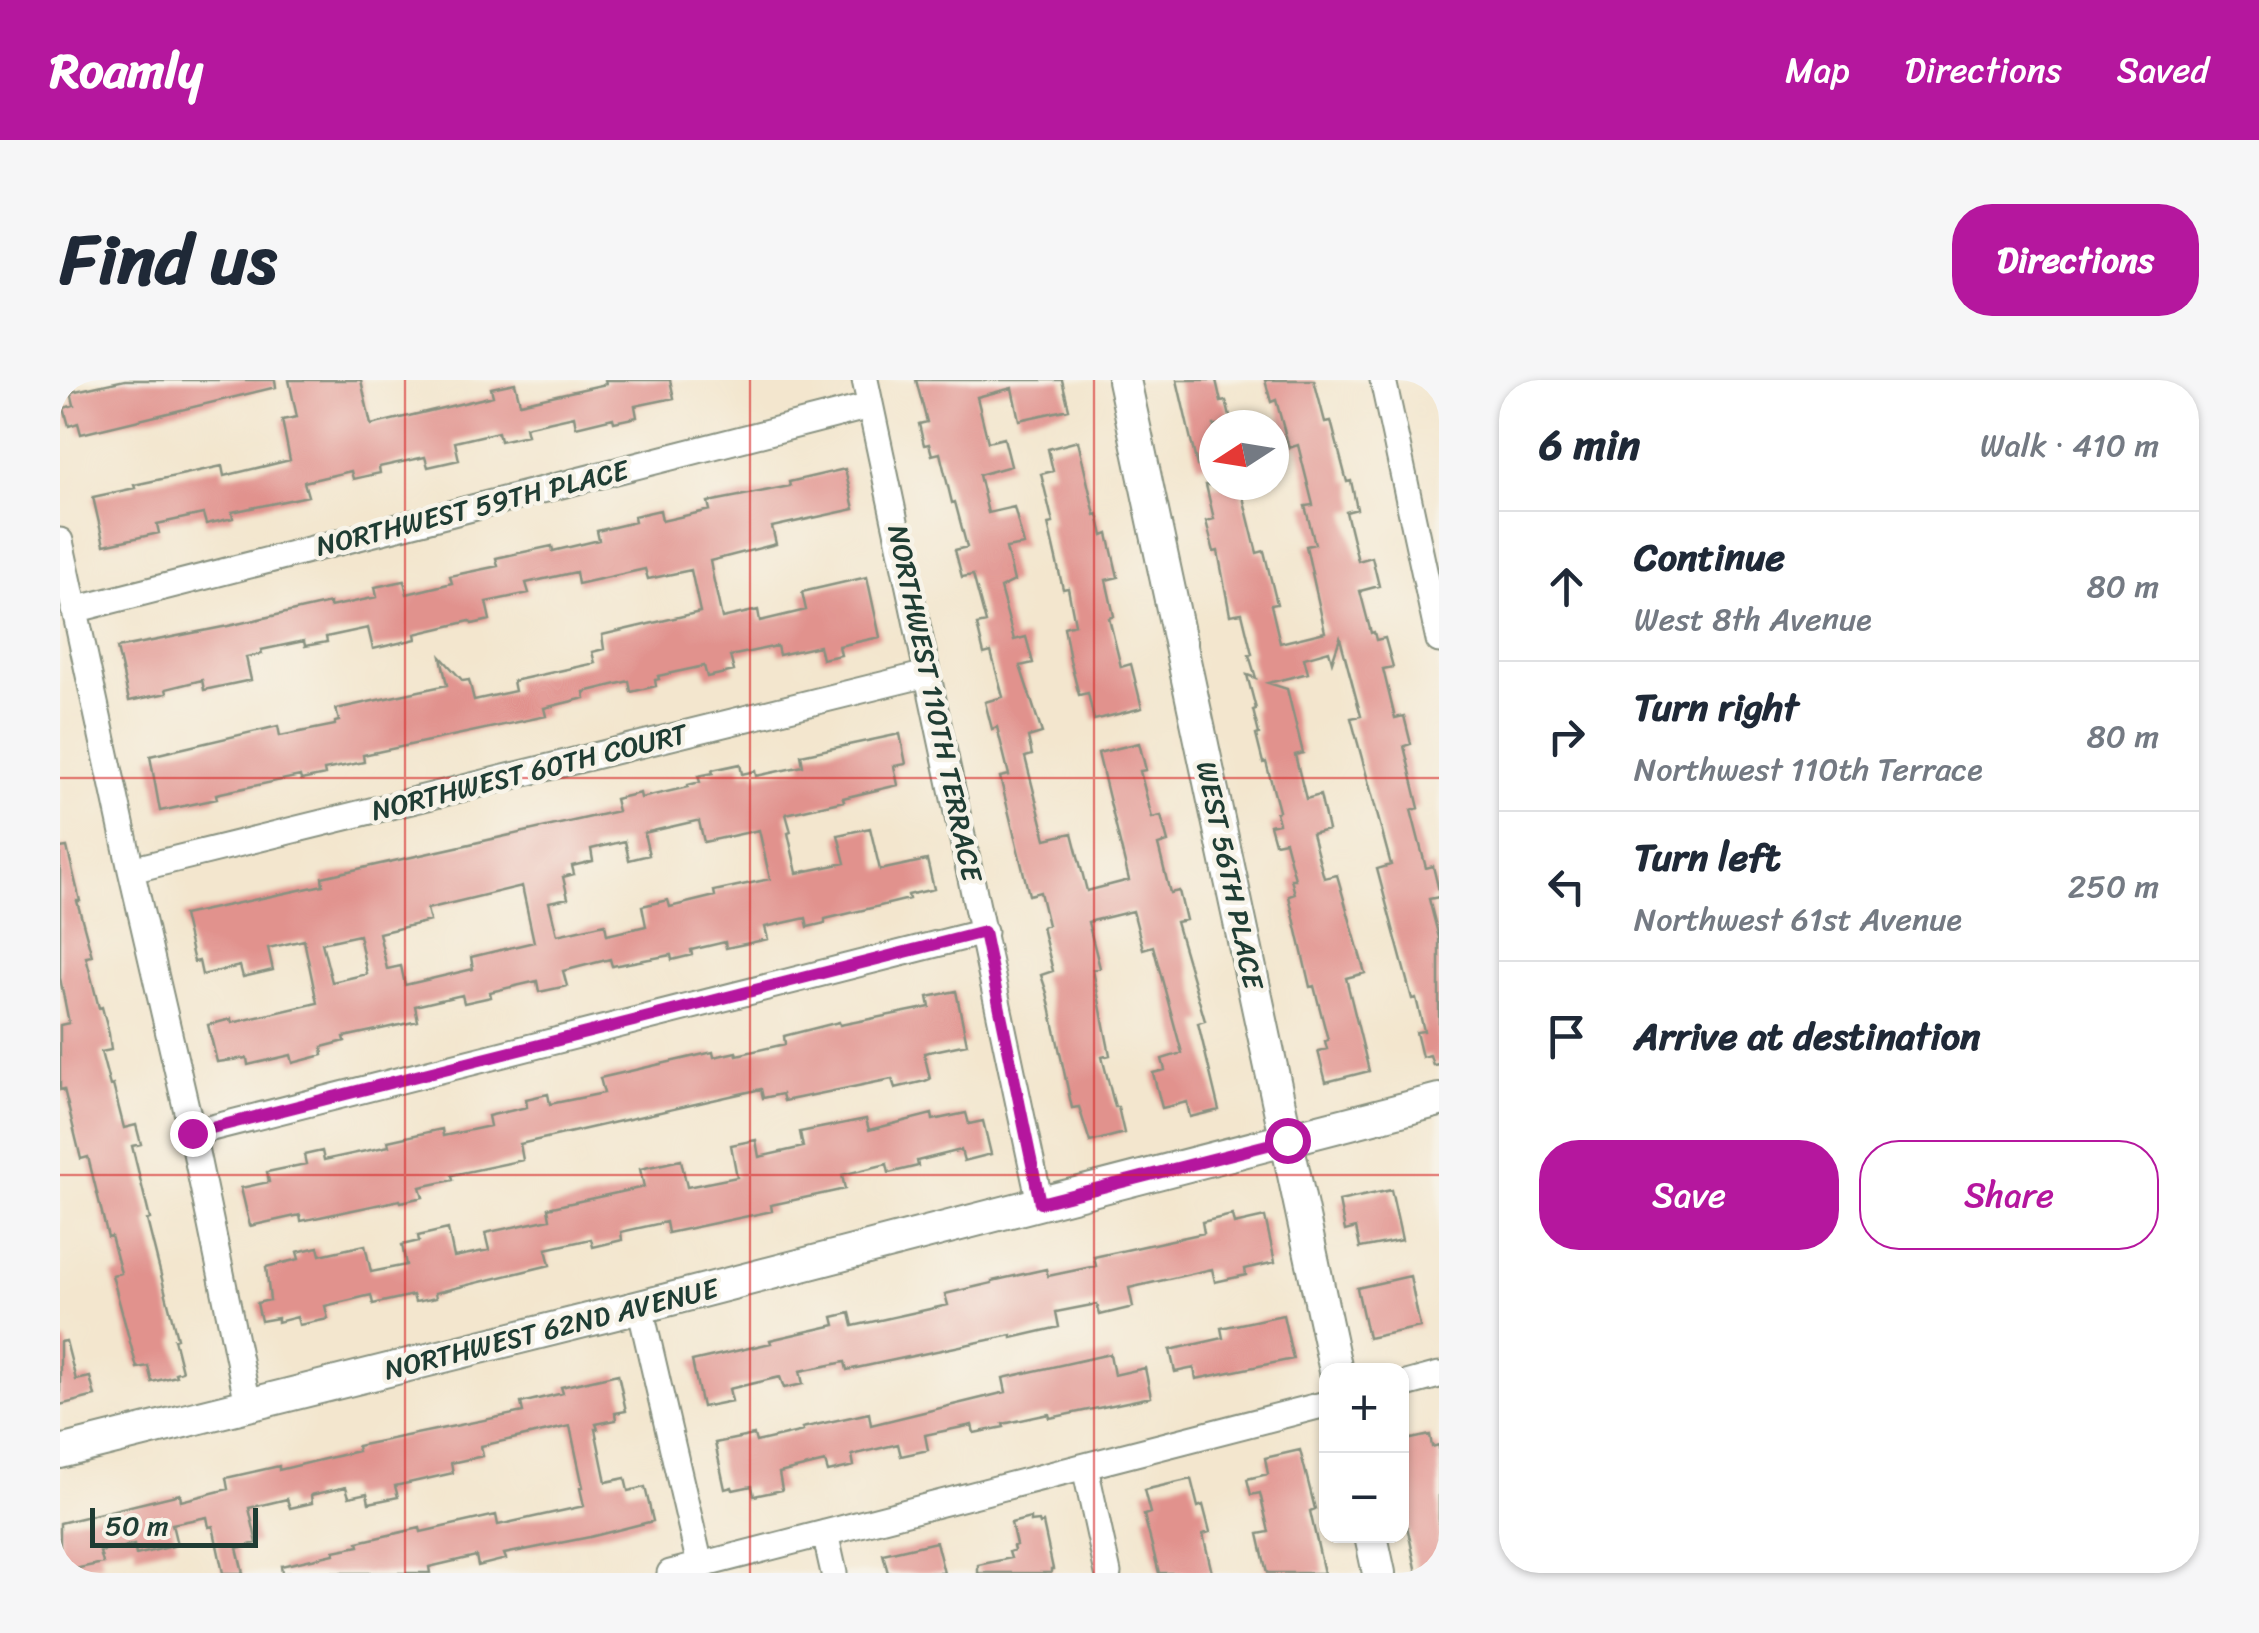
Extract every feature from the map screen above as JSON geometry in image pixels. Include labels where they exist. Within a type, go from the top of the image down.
[{"type":"street","name":"NORTHWEST 110TH TERRACE","points":[[865,380],[1040,1203]]},
{"type":"street","name":"WEST 56TH PLACE","points":[[1124,380],[1335,1363]]},
{"type":"street","points":[[1383,380],[1429,540],[1439,640]]},
{"type":"street","name":"NORTHWEST 59TH PLACE","points":[[74,610],[870,406]]},
{"type":"street","points":[[60,541],[248,1404]]},
{"type":"street","name":"NORTHWEST 60TH COURT","points":[[131,870],[928,674]]},
{"type":"street","points":[[192,1133],[984,932]]},
{"type":"street","name":"NORTHWEST 62ND AVENUE","points":[[60,1452],[1439,1100]]},
{"type":"street","points":[[640,1307],[700,1565]]},
{"type":"street","points":[[1409,1383],[1439,1375]]},
{"type":"street","points":[[670,1573],[1319,1406]]},
{"type":"street","points":[[1085,1467],[1108,1573]]},
{"type":"street","points":[[825,1533],[834,1573]]},
{"type":"street","points":[[1373,1543],[1379,1573]]},
{"type":"building","points":[[125,380],[275,380],[276,387],[81,434],[78,423],[69,426],[64,408],[74,405],[71,392]]},
{"type":"building","points":[[289,380],[361,380],[371,425],[493,396],[491,388],[515,383],[520,403],[606,384],[605,380],[670,380],[674,398],[635,406],[637,417],[614,422],[613,418],[576,427],[574,416],[525,427],[527,435],[500,441],[498,432],[455,442],[459,460],[428,467],[425,457],[379,467],[380,473],[353,479],[351,471],[304,482],[308,496],[232,512],[233,518],[206,524],[203,514],[157,524],[159,533],[104,545],[93,497],[222,466],[224,476],[290,460],[282,420],[297,417]]},
{"type":"building","points":[[916,380],[1062,380],[1069,409],[1019,420],[1012,388],[977,397],[988,442],[1004,438],[1011,466],[979,475],[988,513],[1014,507],[1024,545],[1006,548],[1014,581],[1000,588],[1014,640],[1026,637],[1033,663],[1020,666],[1042,733],[1028,737],[1032,755],[1025,757],[1046,839],[1072,833],[1087,891],[1129,880],[1098,753],[1139,743],[1146,770],[1140,771],[1152,818],[1161,816],[1168,842],[1158,845],[1170,893],[1179,891],[1186,920],[1176,922],[1205,1021],[1198,1023],[1219,1110],[1190,1117],[1187,1102],[1162,1108],[1153,1073],[1165,1070],[1162,1059],[1182,1053],[1153,946],[1143,949],[1133,911],[1088,922],[1100,968],[1093,970],[1110,1055],[1102,1057],[1124,1133],[1090,1142],[1079,1107],[1072,1108],[1041,975],[1053,971],[1042,927],[1048,925],[1040,892],[1029,895],[1000,777],[1009,775],[997,727],[992,729],[985,702],[1003,697],[991,652],[984,654],[977,625],[986,623],[973,575],[962,577],[955,550],[967,547],[940,453],[932,455],[929,444],[924,445],[919,424],[927,422]]},
{"type":"building","points":[[1177,380],[1216,380],[1221,402],[1226,401],[1228,410],[1199,410],[1197,466]]},
{"type":"building","points":[[1265,380],[1314,380],[1325,422],[1331,421],[1347,482],[1351,481],[1357,509],[1346,512],[1358,561],[1372,557],[1379,586],[1360,591],[1371,633],[1374,632],[1376,640],[1385,638],[1393,667],[1383,669],[1395,718],[1404,716],[1411,744],[1404,746],[1419,808],[1411,810],[1426,868],[1433,866],[1439,891],[1439,897],[1429,899],[1439,938],[1439,1064],[1433,1065],[1430,1055],[1422,1057],[1416,1032],[1424,1031],[1377,869],[1391,865],[1351,718],[1361,716],[1340,638],[1332,662],[1329,651],[1304,658],[1308,673],[1268,683],[1287,689],[1303,753],[1295,755],[1306,799],[1320,795],[1328,830],[1312,834],[1324,878],[1337,875],[1365,973],[1346,978],[1369,1071],[1326,1082],[1318,1051],[1327,1049],[1328,1040],[1314,986],[1310,987],[1289,896],[1295,894],[1291,879],[1295,879],[1285,841],[1275,843],[1270,825],[1279,823],[1279,811],[1256,735],[1256,709],[1247,675],[1256,678],[1249,655],[1252,654],[1242,613],[1230,615],[1218,551],[1214,552],[1206,521],[1214,519],[1210,500],[1244,500],[1257,553],[1264,551],[1277,604],[1271,605],[1280,643],[1325,632],[1306,546],[1315,544],[1305,506],[1313,505],[1298,445],[1289,448],[1289,410],[1279,410],[1276,400],[1271,402]]},
{"type":"building","points":[[1078,441],[1095,515],[1098,514],[1103,536],[1108,534],[1118,577],[1106,580],[1114,616],[1109,618],[1121,667],[1131,664],[1142,708],[1094,720],[1088,693],[1079,695],[1070,660],[1064,627],[1075,624],[1048,524],[1053,523],[1041,474],[1053,471],[1048,449]]},
{"type":"building","points":[[845,469],[854,509],[772,527],[776,544],[710,561],[713,577],[722,618],[758,610],[760,621],[806,610],[802,592],[867,577],[880,637],[839,646],[841,655],[822,659],[819,646],[779,655],[777,646],[730,656],[734,671],[707,677],[704,666],[658,676],[656,686],[631,692],[629,681],[584,692],[585,698],[544,708],[546,716],[363,755],[364,762],[324,770],[325,775],[301,780],[300,776],[216,794],[217,799],[160,811],[150,756],[278,726],[280,736],[335,725],[339,721],[336,709],[447,685],[441,657],[463,681],[469,680],[474,700],[515,691],[513,681],[595,663],[592,652],[604,649],[602,635],[700,612],[691,570],[648,579],[645,569],[578,584],[576,572],[526,583],[529,593],[486,602],[490,620],[415,634],[416,639],[373,649],[368,628],[326,637],[327,642],[305,646],[304,641],[261,650],[262,654],[246,657],[251,680],[204,690],[202,680],[129,701],[117,648],[330,603],[330,607],[377,597],[375,587],[404,581],[407,594],[452,583],[450,576],[498,566],[496,558],[599,540],[597,531],[635,522],[634,516],[660,510],[662,521],[710,510],[708,502],[790,486],[789,482]]},
{"type":"building","points":[[900,734],[906,764],[894,766],[898,785],[786,814],[797,873],[845,863],[838,835],[870,828],[880,870],[927,860],[934,889],[808,927],[806,918],[765,927],[768,939],[726,948],[725,942],[691,950],[692,955],[672,960],[671,955],[612,966],[610,959],[563,971],[567,986],[539,992],[537,981],[490,992],[491,997],[464,1003],[462,995],[415,1006],[418,1021],[344,1037],[345,1041],[322,1047],[323,1055],[293,1063],[291,1055],[248,1065],[247,1058],[217,1062],[208,1025],[317,1003],[304,940],[268,948],[273,970],[243,977],[240,966],[202,975],[199,961],[194,962],[183,915],[323,885],[322,877],[618,811],[615,799],[640,793],[641,798],[688,787],[700,782],[698,776],[713,773],[712,770],[740,764],[742,774],[755,771],[756,776],[803,766],[801,755]],"holes":[[[699,821],[704,842],[759,830],[770,879],[714,891],[715,896],[670,907],[668,900],[642,906],[646,926],[607,935],[605,924],[557,935],[549,902],[568,898],[563,877],[574,874],[572,866],[593,861],[591,849],[625,841],[629,860],[649,855],[644,833]],[[522,886],[534,942],[471,957],[473,969],[405,985],[401,966],[387,969],[379,933],[430,921],[427,909]],[[359,935],[367,974],[332,982],[322,943]]]},
{"type":"building","points":[[67,847],[92,956],[86,957],[109,1034],[111,1050],[101,1052],[124,1128],[136,1125],[141,1144],[132,1146],[177,1338],[174,1339],[182,1371],[152,1382],[148,1366],[137,1368],[112,1275],[121,1273],[111,1236],[108,1237],[88,1157],[81,1159],[64,1089],[60,1090],[60,1025],[69,1023],[60,978],[60,848]]},
{"type":"building","points":[[956,991],[967,1044],[924,1053],[930,1079],[925,1081],[895,1088],[892,1079],[784,1101],[782,1094],[763,1098],[761,1089],[520,1144],[523,1160],[452,1175],[453,1180],[420,1187],[423,1197],[301,1221],[300,1215],[250,1226],[241,1188],[269,1182],[267,1172],[306,1164],[304,1155],[322,1151],[324,1160],[442,1129],[443,1136],[490,1126],[488,1116],[527,1107],[526,1099],[548,1094],[550,1104],[604,1093],[600,1078],[713,1052],[714,1057],[736,1052],[737,1055],[785,1044],[784,1036],[839,1022],[840,1025],[930,1007],[928,997]]},
{"type":"building","points":[[966,1113],[969,1124],[983,1121],[991,1154],[964,1161],[961,1150],[889,1173],[887,1164],[842,1175],[845,1189],[771,1205],[772,1211],[668,1233],[666,1222],[621,1232],[622,1240],[593,1247],[591,1239],[546,1249],[550,1265],[435,1293],[436,1298],[415,1302],[413,1295],[373,1304],[371,1295],[325,1306],[328,1319],[299,1325],[297,1317],[261,1321],[257,1303],[270,1300],[266,1267],[299,1259],[297,1252],[318,1247],[320,1255],[365,1245],[371,1272],[406,1265],[402,1245],[419,1241],[418,1236],[448,1229],[454,1257],[489,1250],[485,1233],[550,1219],[548,1208],[644,1187],[640,1169],[681,1160],[687,1187],[737,1177],[731,1145],[756,1140],[759,1157],[803,1147],[800,1132],[866,1119],[869,1130],[932,1114],[933,1120]]},
{"type":"building","points":[[1391,1190],[1402,1240],[1360,1248],[1356,1228],[1345,1231],[1339,1201]]},
{"type":"building","points":[[1232,1215],[1234,1224],[1265,1217],[1275,1262],[1245,1269],[1246,1275],[1215,1282],[1212,1269],[1129,1288],[1133,1307],[1100,1315],[1097,1304],[1056,1312],[1059,1327],[1012,1338],[847,1370],[845,1362],[800,1371],[803,1384],[784,1388],[780,1377],[729,1389],[732,1401],[702,1407],[692,1361],[835,1325],[833,1317],[850,1313],[853,1326],[948,1305],[945,1294],[992,1281],[1046,1269],[1048,1276],[1096,1266],[1094,1257],[1204,1233],[1202,1222]]},
{"type":"building","points":[[1410,1276],[1420,1327],[1368,1338],[1357,1288]]},
{"type":"building","points":[[1283,1315],[1293,1359],[1196,1379],[1194,1368],[1175,1372],[1170,1350],[1223,1338],[1221,1328]]},
{"type":"building","points":[[66,1341],[76,1380],[90,1377],[95,1396],[60,1405],[60,1342]]},
{"type":"building","points":[[1110,1354],[1114,1375],[1145,1368],[1151,1397],[1050,1418],[1049,1414],[974,1433],[972,1425],[925,1435],[928,1450],[901,1456],[898,1444],[852,1455],[854,1466],[828,1472],[825,1462],[779,1473],[782,1490],[754,1496],[752,1486],[725,1489],[715,1443],[754,1435],[756,1442],[869,1413],[871,1425],[1006,1392],[1003,1378]]},
{"type":"building","points":[[618,1374],[626,1411],[615,1413],[616,1420],[596,1424],[595,1429],[606,1482],[625,1478],[628,1491],[645,1487],[653,1521],[504,1554],[506,1559],[478,1566],[476,1556],[429,1567],[430,1573],[282,1573],[281,1566],[420,1528],[421,1532],[496,1515],[498,1525],[584,1506],[570,1426],[481,1446],[483,1456],[451,1463],[453,1473],[395,1486],[398,1497],[369,1503],[367,1493],[349,1497],[346,1487],[311,1495],[312,1503],[290,1508],[287,1499],[249,1508],[257,1543],[237,1548],[243,1573],[223,1573],[213,1526],[209,1527],[207,1517],[172,1524],[177,1545],[136,1555],[134,1545],[100,1552],[103,1563],[60,1572],[60,1523],[180,1494],[181,1501],[228,1489],[226,1478],[279,1466],[279,1470],[358,1451],[357,1446],[523,1412],[521,1403],[563,1393],[561,1387]]},
{"type":"building","points":[[1430,1435],[1432,1447],[1439,1445],[1439,1573],[1417,1573],[1409,1535],[1409,1440]]},
{"type":"building","points":[[1300,1450],[1315,1509],[1310,1511],[1324,1573],[1267,1573],[1258,1534],[1269,1532],[1260,1493],[1251,1495],[1247,1479],[1268,1474],[1265,1458]]},
{"type":"building","points":[[1191,1479],[1210,1532],[1203,1534],[1212,1573],[1159,1573],[1144,1515],[1150,1513],[1144,1490]]},
{"type":"building","points":[[1030,1518],[1030,1522],[1043,1523],[1051,1573],[978,1573],[978,1565],[1011,1558],[1009,1552],[1016,1545],[1011,1523]]},
{"type":"building","points":[[936,1542],[944,1573],[888,1573],[883,1554]]},
{"type":"route","points":[[192,1133],[984,932],[1040,1203],[1287,1140]]}]
